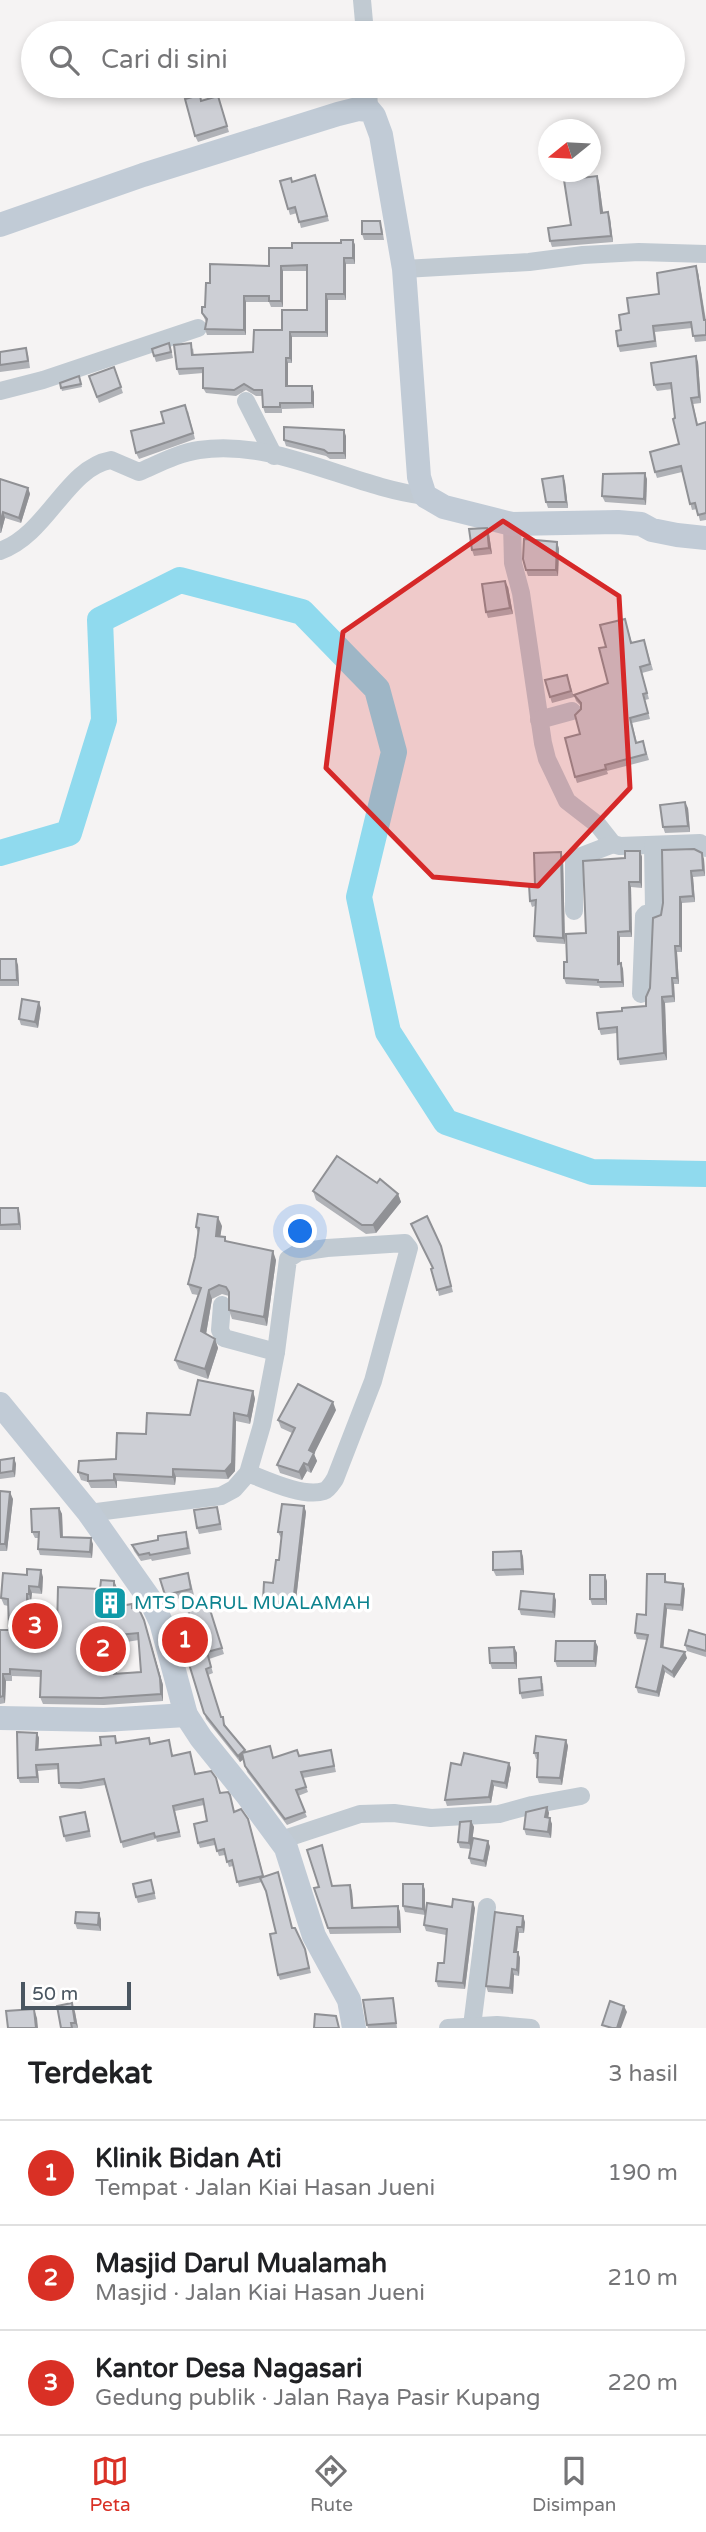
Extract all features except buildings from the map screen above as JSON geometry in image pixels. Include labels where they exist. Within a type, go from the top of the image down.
[{"type":"street","points":[[362,0],[364,21]]},
{"type":"street","points":[[368,98],[369,110],[381,135],[404,268],[419,477],[425,496]]},
{"type":"street","points":[[0,225],[143,175],[325,118],[358,109],[369,110]]},
{"type":"street","points":[[404,268],[529,262],[639,252],[706,254]]},
{"type":"street","points":[[0,391],[43,380],[198,328]]},
{"type":"street","points":[[246,401],[274,456]]},
{"type":"street","points":[[0,551],[26,537],[82,473],[99,463],[115,460],[139,472],[200,449],[231,449],[307,463],[386,489],[425,496],[444,507],[512,524],[641,523],[652,530],[677,536],[706,538]]},
{"type":"street","points":[[512,524],[513,563],[521,593],[547,759],[567,801],[597,825],[613,844]]},
{"type":"street","points":[[540,720],[572,711]]},
{"type":"street","points":[[573,911],[574,859],[613,844],[700,844],[706,848]]},
{"type":"street","points":[[641,994],[645,916],[654,909],[653,845]]},
{"type":"street","points":[[89,1513],[220,1496],[234,1489],[248,1473],[270,1392],[285,1269],[292,1255],[327,1248],[399,1242],[407,1244],[409,1248],[373,1381],[335,1479],[325,1490],[311,1492],[248,1473]]},
{"type":"street","points":[[222,1305],[220,1330],[224,1339],[276,1352]]},
{"type":"street","points":[[0,1404],[89,1513],[143,1587],[156,1611],[186,1715],[212,1754],[281,1840],[290,1858],[314,1936],[349,2000],[354,2028]]},
{"type":"street","points":[[0,1718],[104,1720],[186,1715]]},
{"type":"street","points":[[281,1840],[360,1814],[384,1813],[431,1818],[491,1815],[581,1796]]},
{"type":"street","points":[[472,2026],[487,1907]]},
{"type":"street","points":[[448,2028],[497,2025],[531,2028]]},
{"type":"highlighted area","points":[[503,521],[619,596],[630,788],[538,886],[433,877],[326,768],[343,632]]},
{"type":"waterway","points":[[0,853],[69,833],[104,720],[100,620],[180,580],[302,612],[377,689],[394,752],[359,897],[388,1032],[446,1122],[592,1172],[706,1174]]},
{"type":"place","name":"MTS DARUL MUALAMAH","points":[[110,1603]]},
{"type":"place","name":"Kantor Desa Nagasari","points":[[35,1626]]},
{"type":"place","name":"Klinik Bidan Ati","points":[[185,1640]]},
{"type":"place","name":"Masjid Darul Mualamah","points":[[103,1649]]}]
